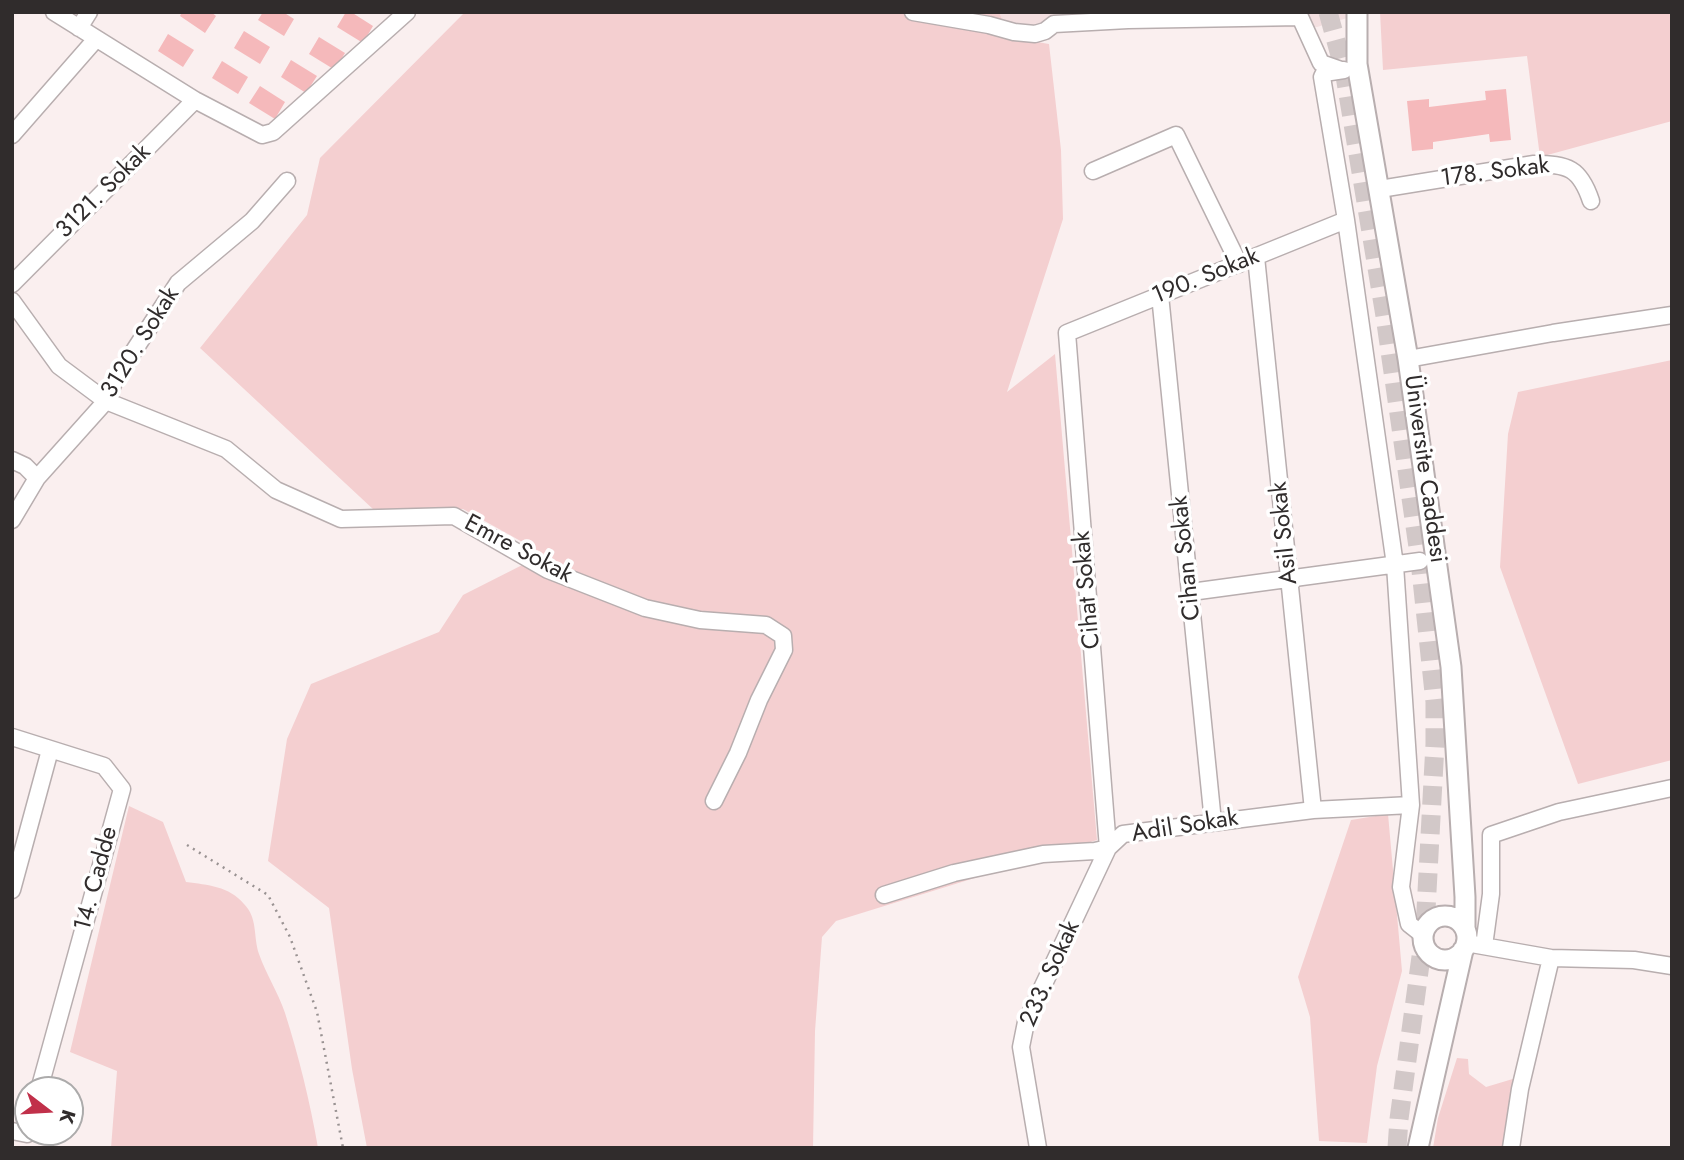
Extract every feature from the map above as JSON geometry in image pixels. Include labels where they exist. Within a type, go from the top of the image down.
[{"type":"street","points":[[54,12],[195,100],[262,135],[273,132],[407,12]]},
{"type":"street","points":[[79,28],[89,12]]},
{"type":"street","points":[[913,12],[1035,34],[1054,24],[1300,16],[1321,62],[1343,71],[1324,73],[1322,78],[1346,220],[1395,565],[1411,805],[1401,887],[1409,924],[1423,935]]},
{"type":"street","name":"Üniversite Caddesi","points":[[1357,12],[1357,64],[1408,359],[1451,667],[1469,942],[1418,1148]]},
{"type":"street","points":[[12,135],[96,39]]},
{"type":"street","name":"3121. Sokak","points":[[12,284],[195,100]]},
{"type":"street","points":[[1093,171],[1176,135],[1238,264]]},
{"type":"street","name":"178. Sokak","points":[[1380,189],[1534,164],[1551,164],[1576,172],[1586,184],[1591,201]]},
{"type":"street","name":"3120. Sokak","points":[[12,520],[37,478],[106,401],[115,380],[178,283],[253,221],[287,181]]},
{"type":"street","name":"190. Sokak","points":[[1067,333],[1346,220]]},
{"type":"street","name":"Asil Sokak","points":[[1256,257],[1313,810]]},
{"type":"street","name":"Cihan Sokak","points":[[1160,295],[1213,822]]},
{"type":"street","name":"Emre Sokak","points":[[12,301],[59,366],[106,401],[226,449],[276,490],[341,519],[454,516],[548,570],[645,608],[700,620],[766,625],[780,633],[785,645],[784,650],[714,801]]},
{"type":"street","points":[[1408,359],[1672,315]]},
{"type":"street","name":"Cihat Sokak","points":[[1067,333],[1108,848]]},
{"type":"street","points":[[12,460],[25,466],[37,478]]},
{"type":"street","points":[[1191,592],[1420,561]]},
{"type":"street","name":"14. Cadde","points":[[12,737],[104,765],[122,789],[43,1076]]},
{"type":"street","points":[[12,890],[50,750]]},
{"type":"street","points":[[1672,788],[1559,812],[1491,835],[1491,894],[1469,942],[1451,959],[1437,959],[1426,949],[1423,935],[1429,923],[1442,916],[1455,919],[1469,942],[1551,958],[1634,960],[1672,966]]},
{"type":"street","name":"Adil Sokak","points":[[884,895],[967,870],[1043,854],[1108,848],[1123,834],[1313,810],[1411,805]]},
{"type":"street","name":"233. Sokak","points":[[1038,1148],[1021,1047],[1026,1022],[1108,848]]},
{"type":"street","points":[[1511,1148],[1520,1089],[1551,958]]},
{"type":"path","points":[[187,845],[268,895],[290,937],[317,1012],[342,1148]]},
{"type":"shaded area","points":[[465,12],[999,12],[1006,29],[1002,36],[1049,44],[1061,150],[1063,219],[1007,392],[1055,354],[1097,840],[836,921],[822,937],[815,1031],[813,1148],[367,1148],[352,1069],[329,908],[268,861],[287,739],[311,684],[439,632],[463,595],[544,554],[463,509],[374,510],[200,348],[307,215],[320,158]]},
{"type":"shaded area","points":[[999,12],[1367,12],[1317,27],[1006,29]]},
{"type":"shaded area","points":[[1380,12],[1672,12],[1672,121],[1540,157],[1527,56],[1383,70]]},
{"type":"shaded area","points":[[1672,360],[1672,760],[1578,784],[1500,567],[1508,434],[1518,392]]},
{"type":"shaded area","points":[[129,806],[163,822],[186,882],[232,893],[248,909],[259,954],[290,1030],[318,1148],[111,1148],[117,1071],[70,1052]]},
{"type":"shaded area","points":[[1388,814],[1402,971],[1377,1066],[1367,1143],[1319,1141],[1310,1017],[1298,977],[1351,820]]},
{"type":"shaded area","points":[[1457,1058],[1468,1059],[1469,1074],[1486,1087],[1516,1078],[1504,1148],[1433,1148],[1438,1118]]},
{"type":"building","points":[[182,12],[211,12],[216,16],[205,33],[180,16]]},
{"type":"building","points":[[263,12],[283,12],[294,19],[284,36],[258,20]]},
{"type":"building","points":[[346,12],[351,12],[373,26],[363,43],[337,27]]},
{"type":"building","points":[[244,31],[270,47],[260,64],[234,48]]},
{"type":"building","points":[[168,34],[194,50],[183,67],[158,51]]},
{"type":"building","points":[[319,37],[345,53],[335,70],[309,54]]},
{"type":"building","points":[[291,60],[317,76],[306,93],[281,77]]},
{"type":"building","points":[[222,61],[248,77],[238,94],[212,78]]},
{"type":"building","points":[[260,86],[285,102],[275,119],[249,103]]},
{"type":"building","points":[[1506,89],[1511,140],[1490,142],[1489,134],[1433,142],[1433,149],[1412,151],[1407,101],[1429,99],[1429,107],[1486,100],[1485,91]]},
{"type":"tunnel","points":[[1328,12],[1344,70],[1385,316],[1420,561],[1435,702],[1425,928]]},
{"type":"tunnel","points":[[1397,1148],[1423,942]]}]
